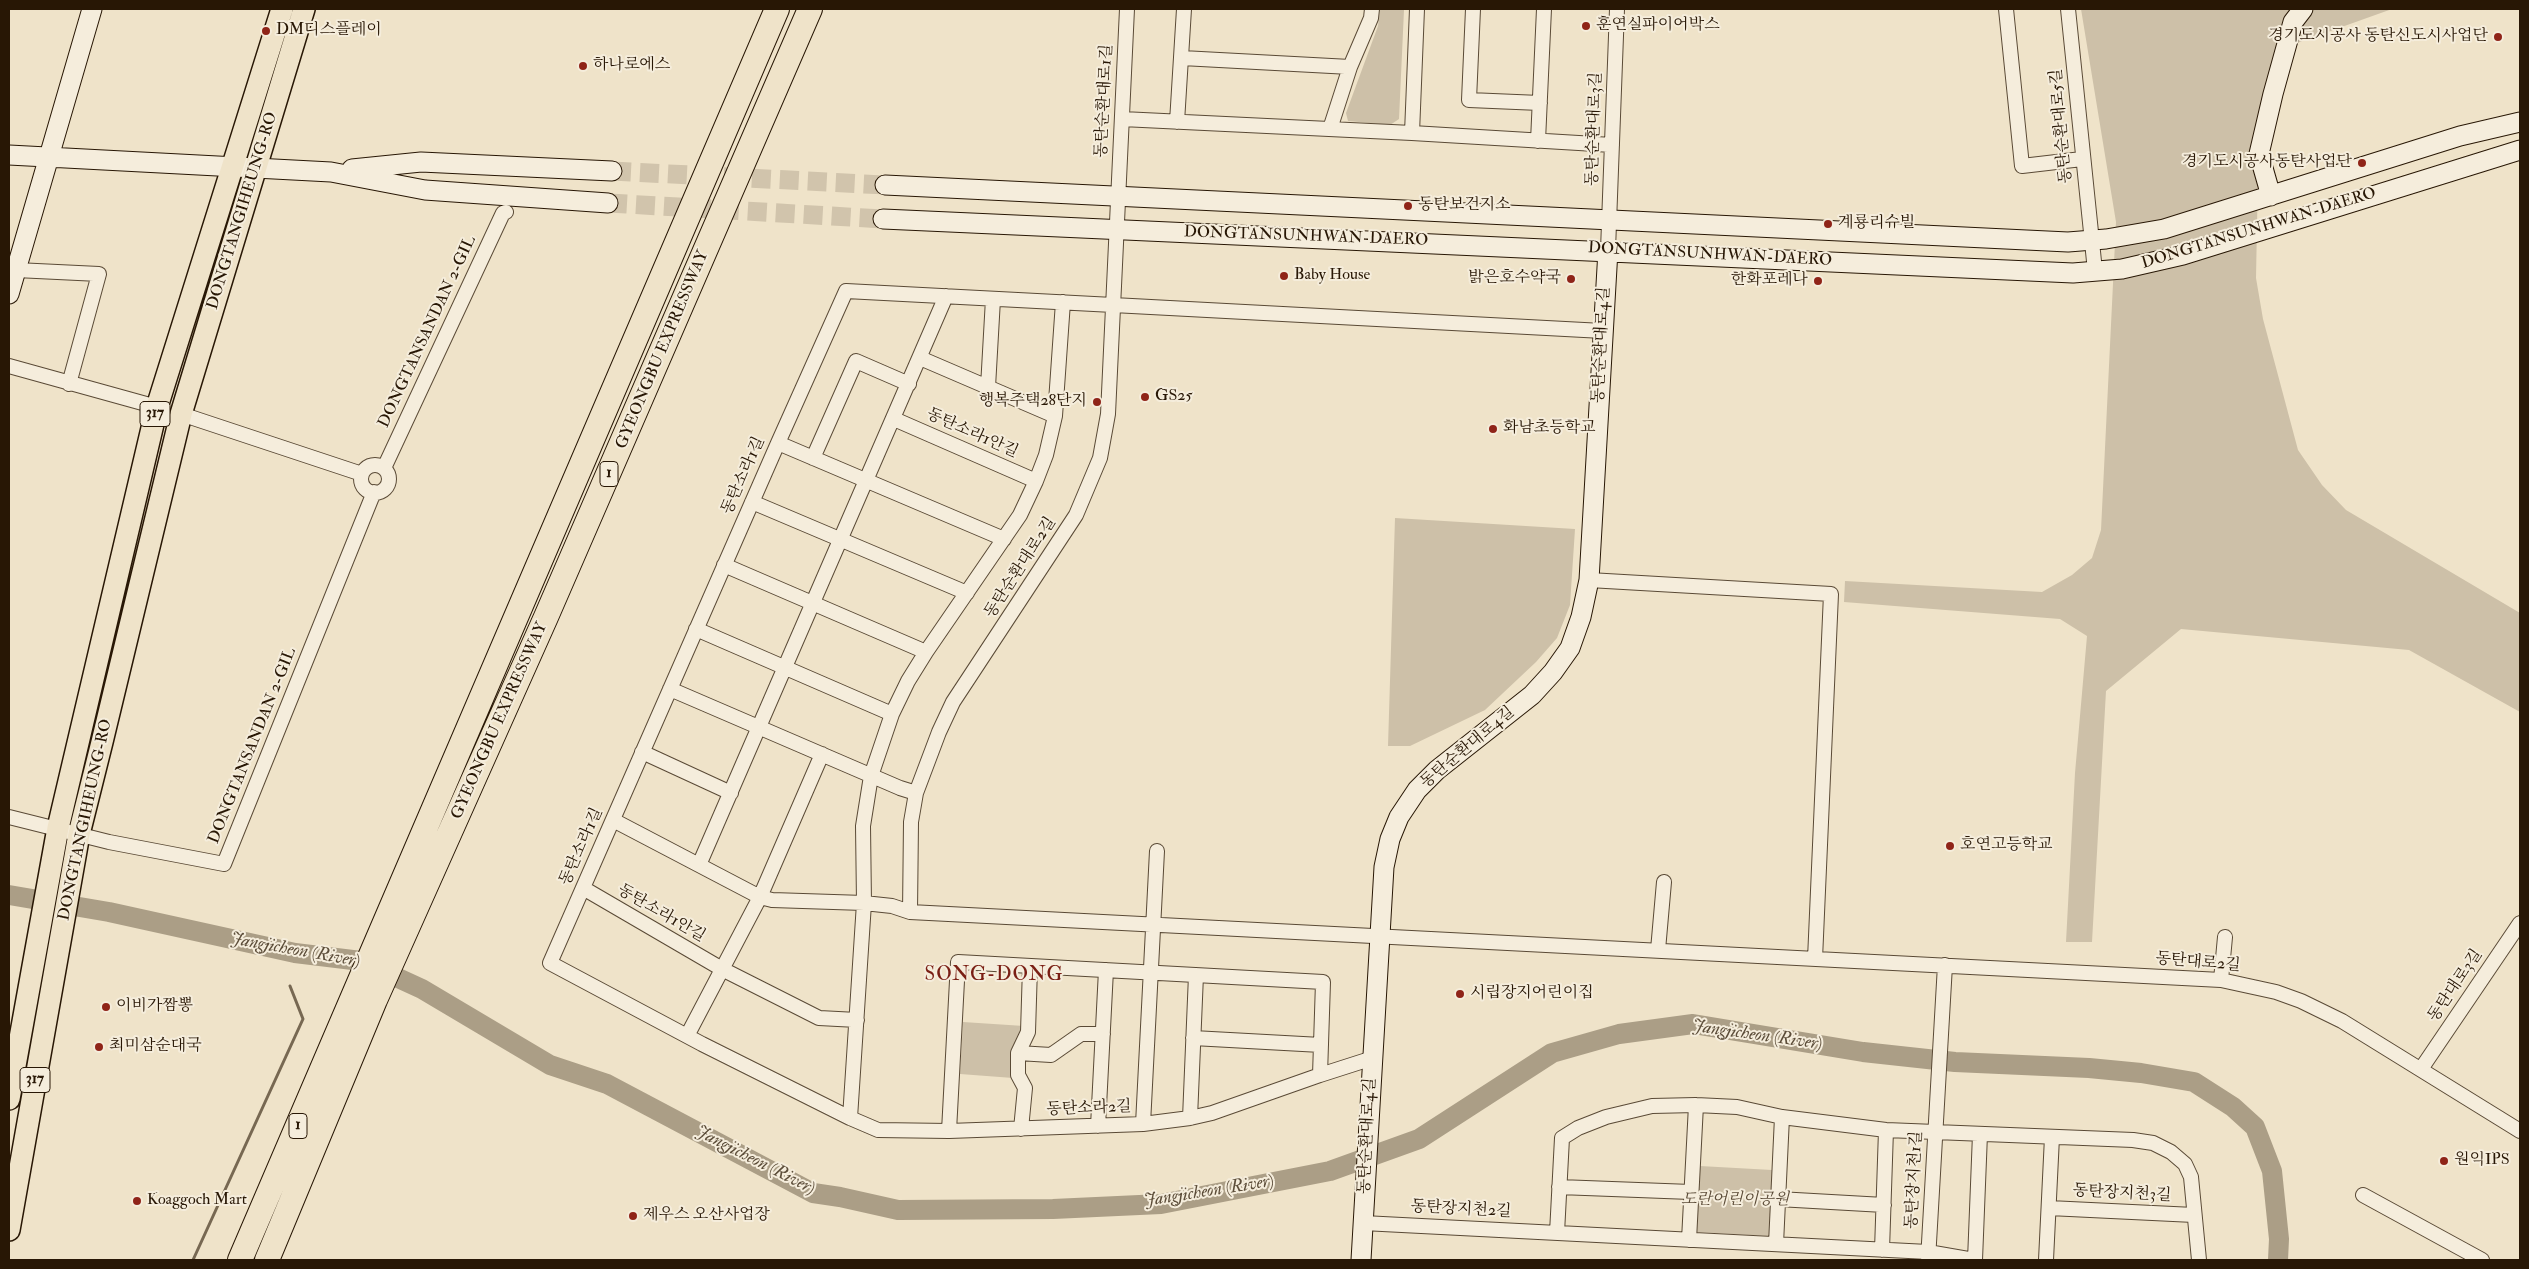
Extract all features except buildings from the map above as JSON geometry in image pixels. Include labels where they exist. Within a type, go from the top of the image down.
[{"type":"highway","name":"GYEONGBU EXPRESSWAY","points":[[393,933],[777,9]]},
{"type":"highway","name":"GYEONGBU EXPRESSWAY","points":[[393,933],[624,441],[810,9]]},
{"type":"highway","name":"1","points":[[240,1260],[393,933]]},
{"type":"highway","name":"1","points":[[267,1260],[365,996]]},
{"type":"main road","points":[[9,294],[92,9]]},
{"type":"main road","name":"DONGTANGIHEUNG-RO","points":[[9,1099],[58,828],[157,407],[282,9]]},
{"type":"main road","name":"DONGTANGIHEUNG-RO","points":[[9,1230],[80,834],[181,414],[304,9]]},
{"type":"main road","points":[[2271,196],[2259,154],[2272,94],[2293,22],[2304,9]]},
{"type":"main road","name":"DONGTANSUNHWAN-DAERO","points":[[885,185],[1609,219],[2045,242],[2090,240],[2164,229],[2460,136],[2520,122]]},
{"type":"main road","name":"DONGTANSUNHWAN-DAERO","points":[[883,219],[1608,250],[2040,272],[2095,272],[2122,269],[2183,255],[2520,150]]},
{"type":"main road","points":[[9,156],[331,172],[425,190],[608,202]]},
{"type":"main road","points":[[331,172],[422,162],[612,172]]},
{"type":"main road","points":[[1436,243],[1479,238],[1541,238],[1544,228],[1536,216]]},
{"type":"main road","points":[[1669,253],[1658,241],[1662,230],[1671,223]]},
{"type":"main road","name":"동탄순환대로4길","points":[[1361,1260],[1384,867],[1390,839],[1399,817],[1418,790],[1437,770],[1532,695],[1553,672],[1570,648],[1581,617],[1589,580],[1608,250]]},
{"type":"street","name":"동탄순환대로1길","points":[[1116,229],[1127,9]]},
{"type":"street","points":[[1177,122],[1184,9]]},
{"type":"street","points":[[1330,129],[1350,67],[1371,18],[1372,9]]},
{"type":"street","points":[[1412,133],[1418,9]]},
{"type":"street","points":[[1473,9],[1469,100],[1540,103]]},
{"type":"street","points":[[1538,141],[1544,9]]},
{"type":"street","name":"동탄순환대로3길","points":[[1608,250],[1618,9]]},
{"type":"street","points":[[2006,9],[2022,166],[2082,160]]},
{"type":"street","name":"동탄순환대로5길","points":[[2068,9],[2090,240],[2095,272]]},
{"type":"street","points":[[1182,58],[1350,67]]},
{"type":"street","points":[[1122,119],[1612,145]]},
{"type":"street","name":"DONGTANSANDAN 2-GIL","points":[[384,468],[502,213],[506,212]]},
{"type":"street","name":"동탄순환대로2길","points":[[910,912],[911,822],[916,793],[932,748],[953,702],[1076,515],[1090,486],[1100,458],[1108,414],[1116,229]]},
{"type":"street","points":[[16,270],[98,274],[69,384]]},
{"type":"street","name":"동탄소라1길","points":[[949,1131],[878,1130],[850,1118],[687,1036],[550,963],[846,291],[1603,331]]},
{"type":"street","points":[[699,865],[946,296]]},
{"type":"street","points":[[988,387],[993,299]]},
{"type":"street","points":[[850,1118],[864,903],[863,826],[871,776],[892,714],[926,652],[1020,515],[1036,481],[1046,455],[1055,416],[1063,302]]},
{"type":"street","points":[[920,358],[1055,416]]},
{"type":"street","points":[[813,458],[856,361],[909,384]]},
{"type":"street","points":[[9,366],[157,407]]},
{"type":"street","points":[[181,414],[362,474]]},
{"type":"street","name":"동탄소라1안길","points":[[894,419],[1036,481]]},
{"type":"street","points":[[778,443],[1004,539]]},
{"type":"street","points":[[372,465],[384,468],[388,474],[388,484],[382,491],[374,492],[364,488],[362,474],[364,469],[372,465]]},
{"type":"street","name":"DONGTANSANDAN 2-GIL","points":[[9,817],[109,842],[224,864],[374,492]]},
{"type":"street","points":[[752,502],[967,592]]},
{"type":"street","points":[[724,565],[926,652]]},
{"type":"street","points":[[1589,580],[1831,594],[1815,959]]},
{"type":"street","points":[[696,629],[892,714]]},
{"type":"street","points":[[670,689],[871,776],[916,793]]},
{"type":"street","points":[[642,752],[731,793]]},
{"type":"street","points":[[687,1036],[760,897],[822,754]]},
{"type":"street","points":[[613,820],[760,897],[772,900],[864,903],[892,906],[910,912]]},
{"type":"street","points":[[1143,1124],[1157,851]]},
{"type":"street","points":[[1658,950],[1664,882]]},
{"type":"street","name":"동탄소라1안길","points":[[583,888],[722,970],[819,1018],[857,1020]]},
{"type":"street","name":"동탄대로2길","points":[[910,912],[2221,980],[2252,985],[2301,1001],[2342,1021],[2520,1131]]},
{"type":"street","name":"동탄대로3길","points":[[2421,1069],[2520,922]]},
{"type":"street","points":[[2221,980],[2225,937]]},
{"type":"street","points":[[949,1131],[958,962],[1323,982],[1320,1075]]},
{"type":"street","name":"동탄장지천1길","points":[[1928,1256],[1945,966]]},
{"type":"street","points":[[1021,1129],[1025,1088],[1018,1074],[1018,1053],[1028,1032],[1030,967]]},
{"type":"street","points":[[1098,1126],[1106,970]]},
{"type":"street","points":[[1190,1118],[1196,975]]},
{"type":"street","points":[[1018,1053],[1052,1055],[1081,1034],[1103,1034]]},
{"type":"street","points":[[1193,1038],[1321,1045]]},
{"type":"street","name":"동탄소라2길","points":[[949,1131],[1143,1124],[1190,1118],[1212,1113],[1373,1058]]},
{"type":"street","points":[[1557,1233],[1562,1138],[1578,1128],[1606,1117],[1652,1106],[1696,1105],[1737,1107],[1782,1117],[1886,1130],[1935,1133]]},
{"type":"street","points":[[1689,1240],[1696,1105]]},
{"type":"street","points":[[1776,1244],[1782,1117]]},
{"type":"street","points":[[1882,1250],[1886,1130]]},
{"type":"street","name":"동탄장지천3길","points":[[1935,1133],[2133,1140],[2153,1143],[2171,1152],[2185,1164],[2191,1177],[2200,1260]]},
{"type":"street","points":[[1928,1256],[1974,1260],[1980,1134]]},
{"type":"street","name":"동탄장지천3길","points":[[2046,1260],[2052,1137]]},
{"type":"street","points":[[1559,1187],[1691,1192]]},
{"type":"street","points":[[2363,1194],[2482,1260]]},
{"type":"street","points":[[1778,1198],[1884,1205]]},
{"type":"street","name":"동탄장지천3길","points":[[2049,1208],[2194,1215]]},
{"type":"street","name":"동탄장지천2길","points":[[1363,1223],[1882,1250],[1928,1256]]},
{"type":"green space","points":[[1380,9],[1404,10],[1399,119],[1390,125],[1348,121],[1346,113],[1378,26]]},
{"type":"green space","points":[[2081,9],[2392,9],[2297,43],[2258,172],[2256,278],[2263,319],[2298,450],[2322,485],[2346,510],[2520,613],[2520,712],[2409,650],[2181,629],[2106,691],[2092,942],[2066,942],[2075,773],[2087,636],[2060,619],[1844,602],[1845,581],[2042,592],[2072,575],[2092,558],[2101,530],[2116,222]]},
{"type":"green space","points":[[1395,518],[1575,529],[1570,605],[1557,638],[1536,662],[1485,710],[1410,746],[1388,746]]},
{"type":"green space","points":[[963,1022],[1024,1026],[1013,1078],[960,1074]]},
{"type":"green space","name":"도란어린이공원","points":[[1700,1166],[1772,1170],[1769,1236],[1697,1232]]},
{"type":"waterway","name":"Jangjicheon (River)","points":[[9,895],[109,912],[295,953],[361,961],[422,989],[550,1065],[607,1084],[813,1193],[898,1210],[1053,1209],[1161,1204],[1330,1171],[1419,1139],[1552,1053],[1619,1034],[1693,1024],[1863,1052],[1955,1062],[2089,1068],[2141,1073],[2194,1082],[2233,1107],[2255,1127],[2272,1171],[2279,1239],[2278,1260]]},
{"type":"waterway","points":[[294,961],[295,953]]},
{"type":"waterway","points":[[193,1260],[303,1019],[290,986]]},
{"type":"tunnel","points":[[612,171],[885,185]]},
{"type":"tunnel","points":[[608,203],[883,219]]},
{"type":"place","name":"훈연실파이어박스","points":[[1586,26]]},
{"type":"place","name":"DM디스플레이","points":[[266,31]]},
{"type":"place","name":"경기도시공사 동탄신도시사업단","points":[[2498,37]]},
{"type":"place","name":"하나로에스","points":[[583,66]]},
{"type":"place","name":"경기도시공사동탄사업단","points":[[2362,163]]},
{"type":"place","name":"동탄보건지소","points":[[1408,206]]},
{"type":"place","name":"계룡리슈빌","points":[[1828,224]]},
{"type":"place","name":"Baby House","points":[[1284,276]]},
{"type":"place","name":"밝은호수약국","points":[[1571,279]]},
{"type":"place","name":"한화포레나","points":[[1818,281]]},
{"type":"place","name":"GS25","points":[[1145,397]]},
{"type":"place","name":"행복주택28단지","points":[[1097,402]]},
{"type":"place","name":"화남초등학교","points":[[1493,429]]},
{"type":"place","name":"호연고등학교","points":[[1950,846]]},
{"type":"place","name":"시립장지어린이집","points":[[1460,994]]},
{"type":"place","name":"이비가짬뽕","points":[[106,1007]]},
{"type":"place","name":"최미삼순대국","points":[[99,1047]]},
{"type":"place","name":"원익IPS","points":[[2444,1161]]},
{"type":"place","name":"Koaggoch Mart","points":[[137,1201]]},
{"type":"place","name":"제우스 오산사업장","points":[[633,1216]]},
{"type":"district","name":"SONG-DONG","points":[[994,976]]}]
